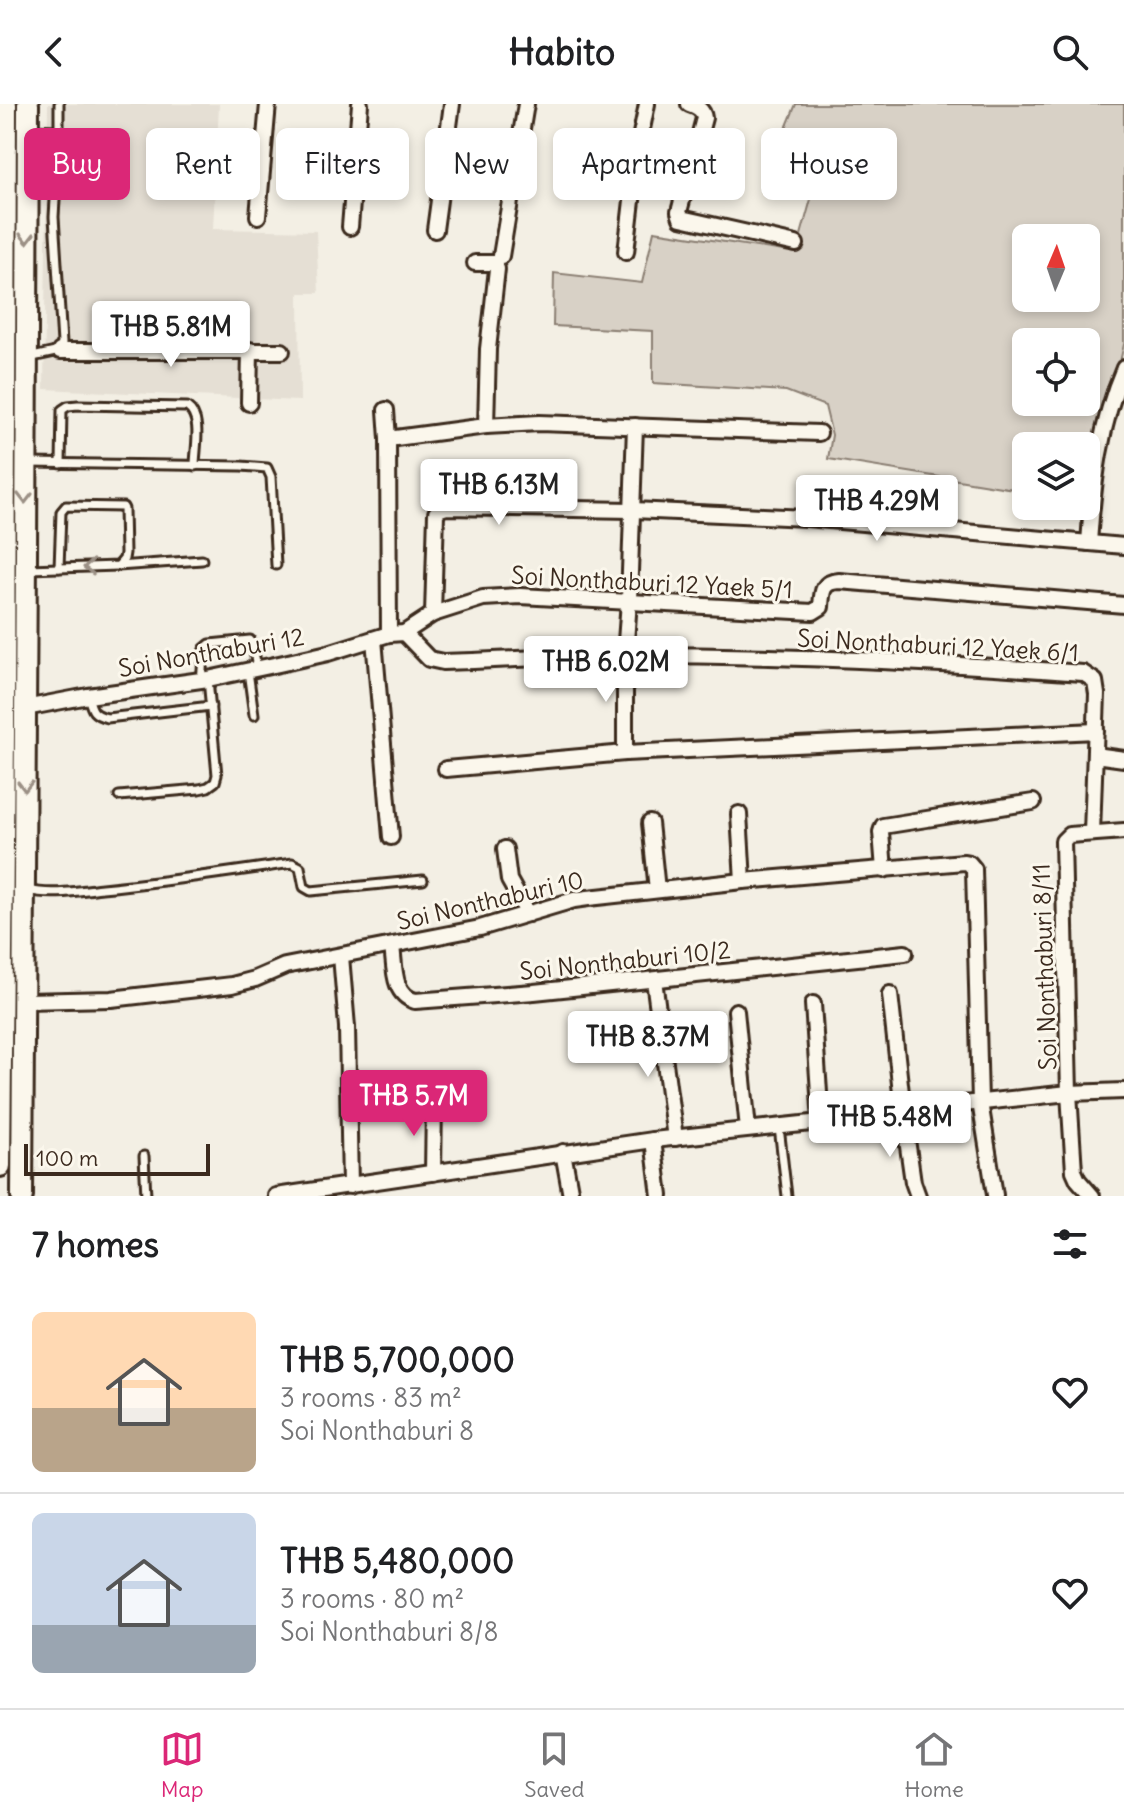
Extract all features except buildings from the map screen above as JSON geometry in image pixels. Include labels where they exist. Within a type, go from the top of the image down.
[{"type":"main road","points":[[0,1166],[2,323],[6,104]]},
{"type":"main road","points":[[28,104],[28,128]]},
{"type":"main road","points":[[22,1196],[27,200]]},
{"type":"street","points":[[258,216],[268,104]]},
{"type":"street","points":[[350,227],[360,104]]},
{"type":"street","points":[[435,230],[452,104]]},
{"type":"street","points":[[501,256],[526,104]]},
{"type":"street","points":[[626,252],[638,149],[647,104]]},
{"type":"street","points":[[689,104],[700,109],[704,118],[679,212],[681,218],[796,244]]},
{"type":"street","points":[[475,263],[494,263],[497,269],[488,349],[486,426]]},
{"type":"street","points":[[249,403],[250,350]]},
{"type":"street","points":[[60,351],[282,351]]},
{"type":"street","points":[[1089,543],[1099,447],[1124,368]]},
{"type":"street","points":[[386,410],[396,634],[435,661],[625,655]]},
{"type":"street","points":[[388,439],[486,426],[539,423],[819,433]]},
{"type":"street","points":[[625,753],[625,655],[635,426]]},
{"type":"street","points":[[433,614],[436,513],[447,507],[633,510],[850,521],[1124,546]]},
{"type":"street","name":"Soi Nonthaburi 12 Yaek 5/1","points":[[396,634],[433,614],[483,598],[520,596],[813,612],[821,607],[825,584],[839,581],[1124,605]]},
{"type":"street","name":"Soi Nonthaburi 12","points":[[25,708],[252,670],[396,634]]},
{"type":"street","points":[[374,639],[391,837]]},
{"type":"street","name":"Soi Nonthaburi 12 Yaek 6/1","points":[[625,655],[801,658],[978,665],[1083,673],[1095,681],[1092,833]]},
{"type":"street","points":[[446,769],[625,753],[1096,731]]},
{"type":"street","points":[[1095,755],[1124,759]]},
{"type":"street","points":[[884,870],[883,826],[1033,802]]},
{"type":"street","points":[[739,814],[743,881]]},
{"type":"street","points":[[650,823],[657,890]]},
{"type":"street","points":[[1092,833],[1124,831]]},
{"type":"street","name":"Soi Nonthaburi 8/11","points":[[1092,833],[1069,835],[1063,841],[1074,1171],[1092,1196]]},
{"type":"street","points":[[505,849],[509,880],[528,914]]},
{"type":"street","name":"Soi Nonthaburi 10","points":[[25,1001],[111,999],[232,985],[285,966],[480,928],[574,900],[743,881],[964,862],[974,869],[980,1102]]},
{"type":"street","name":"Soi Nonthaburi 10/2","points":[[392,946],[399,991],[412,1001],[534,992],[905,953]]},
{"type":"street","points":[[341,956],[347,1027],[350,1186]]},
{"type":"street","points":[[654,980],[675,1138]]},
{"type":"street","points":[[890,994],[903,1111],[913,1182],[918,1196]]},
{"type":"street","points":[[813,1004],[821,1122]]},
{"type":"street","points":[[736,1011],[748,1129]]},
{"type":"street","points":[[276,1196],[653,1140],[980,1102],[1124,1091]]},
{"type":"street","points":[[980,1102],[995,1195]]},
{"type":"street","points":[[433,1173],[434,1103]]},
{"type":"street","points":[[653,1140],[660,1196]]},
{"type":"street","points":[[563,1152],[571,1196]]},
{"type":"street","points":[[393,1179],[393,1196]]},
{"type":"lane","points":[[59,104],[59,128]]},
{"type":"lane","points":[[26,358],[60,351],[62,343],[55,200]]},
{"type":"lane","points":[[61,464],[62,410],[68,406],[94,405],[187,407],[192,410],[196,420],[195,466]]},
{"type":"lane","points":[[25,463],[267,468],[271,477],[276,565]]},
{"type":"lane","points":[[59,568],[61,512],[66,506],[123,507],[125,553],[118,566]]},
{"type":"lane","points":[[25,569],[202,560]]},
{"type":"lane","points":[[119,796],[199,789],[215,782],[211,706],[205,679],[204,649],[210,644],[250,640],[253,645],[254,715]]},
{"type":"lane","points":[[88,696],[93,712],[107,718],[211,706]]},
{"type":"lane","points":[[26,889],[40,893],[65,892],[292,863],[300,867],[307,891],[423,880]]},
{"type":"lane","points":[[779,1127],[787,1196]]},
{"type":"lane","points":[[144,1156],[146,1196]]},
{"type":"shaded area","points":[[48,104],[219,104],[218,128],[146,128],[146,200],[214,200],[213,229],[316,231],[319,293],[299,293],[300,401],[44,389],[47,200],[130,200],[130,128],[48,128]]},
{"type":"shaded area","points":[[796,104],[1124,104],[1124,344],[1100,452],[1100,432],[1012,432],[1012,489],[828,459],[832,435],[825,406],[786,391],[653,383],[653,331],[553,326],[554,273],[642,283],[654,231],[796,253],[811,200],[897,200],[897,128],[786,128]]}]
